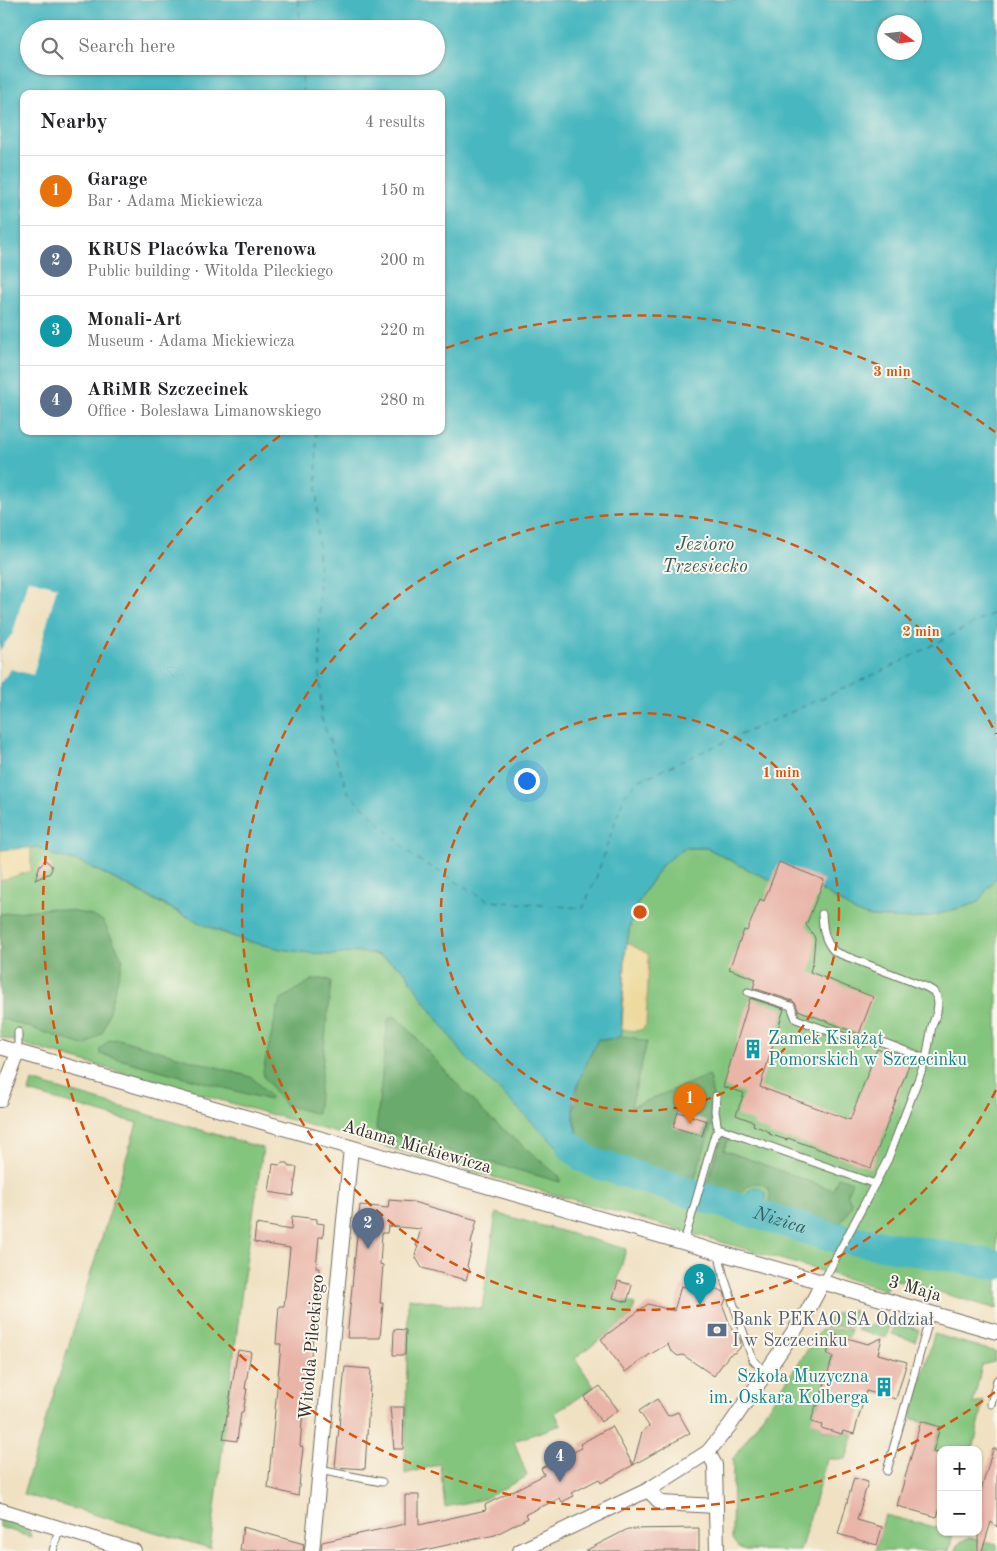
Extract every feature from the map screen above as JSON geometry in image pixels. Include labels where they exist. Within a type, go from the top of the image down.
[{"type":"street","name":"Adama Mickiewicza","points":[[0,1047],[823,1282]]},
{"type":"street","points":[[0,1100],[18,1053]]},
{"type":"street","name":"Witolda Pileckiego","points":[[312,1551],[351,1148]]},
{"type":"street","points":[[520,1551],[648,1490],[708,1452],[730,1425],[807,1312],[823,1282]]},
{"type":"street","name":"3 Maja","points":[[823,1282],[997,1332]]},
{"type":"street","points":[[708,1452],[715,1465],[717,1551]]},
{"type":"street","points":[[648,1490],[661,1504],[716,1506]]},
{"type":"street","points":[[0,1510],[134,1551]]},
{"type":"lane","points":[[822,914],[825,938],[835,952],[926,987],[937,997],[938,1004],[926,1059],[888,1159],[823,1282]]},
{"type":"lane","points":[[748,992],[791,1006],[796,1019],[861,1044],[872,1038],[926,1059]]},
{"type":"lane","points":[[18,1032],[18,1053]]},
{"type":"lane","points":[[684,1242],[718,1131],[716,1096]]},
{"type":"lane","points":[[718,1131],[725,1129],[875,1184]]},
{"type":"lane","points":[[718,1252],[724,1278],[754,1360],[767,1371]]},
{"type":"lane","points":[[887,1471],[931,1313]]},
{"type":"lane","points":[[991,1404],[997,1380]]},
{"type":"lane","points":[[319,1470],[382,1482]]},
{"type":"lane","points":[[52,1551],[59,1528]]},
{"type":"green space","points":[[31,846],[38,847],[50,854],[85,864],[179,913],[243,940],[281,949],[326,955],[370,953],[400,967],[410,976],[410,979],[426,1003],[565,1153],[579,1141],[573,1112],[622,1032],[625,954],[632,915],[644,892],[662,865],[684,848],[707,848],[755,873],[786,886],[821,890],[857,913],[872,917],[912,919],[935,915],[977,903],[997,876],[997,1309],[890,1278],[886,1290],[0,1037],[0,850]]},
{"type":"green space","points":[[52,908],[88,914],[103,921],[123,960],[103,1032],[86,1046],[0,1018],[0,914]]},
{"type":"green space","points":[[312,980],[329,980],[331,983],[317,1114],[285,1105],[264,1077],[263,1071],[278,1007],[282,999]]},
{"type":"green space","points":[[391,1016],[396,1017],[404,1024],[485,1114],[560,1177],[560,1182],[376,1130],[388,1020]]},
{"type":"green space","points":[[620,1036],[647,1042],[631,1107],[709,1075],[714,1117],[692,1187],[593,1155],[579,1141],[573,1112],[580,1076],[598,1039],[615,1039]]},
{"type":"green space","points":[[118,1039],[251,1077],[270,1097],[269,1100],[100,1054],[100,1049],[109,1040]]},
{"type":"green space","points":[[32,1081],[263,1148],[243,1282],[210,1548],[23,1494],[137,1123],[29,1092]]},
{"type":"green space","points":[[722,1136],[729,1137],[724,1150],[833,1190],[838,1177],[852,1182],[847,1194],[852,1204],[837,1230],[768,1210],[770,1193],[764,1185],[757,1183],[750,1185],[743,1192],[739,1201],[705,1191]]},
{"type":"green space","points":[[496,1213],[626,1249],[613,1298],[635,1304],[631,1317],[575,1358],[594,1387],[555,1413],[561,1425],[514,1441],[527,1476],[484,1499],[445,1507],[440,1464],[405,1474],[408,1298],[482,1309]]},
{"type":"green space","points":[[848,1310],[855,1311],[852,1326],[823,1327],[835,1314]]},
{"type":"green space","points":[[891,1321],[886,1338],[856,1330],[857,1328]]},
{"type":"green space","points":[[895,1323],[919,1330],[915,1341],[892,1334]]},
{"type":"green space","points":[[851,1329],[848,1338],[833,1334],[831,1339],[829,1338],[826,1349],[828,1350],[827,1354],[833,1356],[812,1422],[822,1425],[821,1429],[842,1434],[843,1431],[854,1434],[846,1459],[827,1459],[800,1551],[746,1550],[738,1547],[732,1539],[733,1459],[821,1330]]},
{"type":"green space","points":[[934,1334],[996,1352],[994,1362],[982,1365],[973,1404],[984,1401],[974,1446],[937,1446],[937,1453],[933,1452],[940,1427],[911,1418]]},
{"type":"green space","points":[[885,1515],[937,1528],[937,1536],[952,1536],[949,1551],[875,1551]]},
{"type":"green space","points":[[0,1518],[23,1526],[30,1532],[31,1537],[0,1527]]},
{"type":"green space","points":[[969,1538],[997,1544],[997,1551],[955,1551],[957,1545]]},
{"type":"sand","points":[[31,846],[31,871],[0,881],[0,850]]},
{"type":"sand","points":[[626,942],[648,954],[649,958],[646,1025],[641,1030],[622,1029]]},
{"type":"water","name":"Jezioro Trzesiecko","points":[[0,0],[997,0],[997,876],[977,903],[935,915],[912,919],[872,917],[857,913],[821,890],[786,886],[755,873],[707,848],[684,848],[662,865],[632,914],[625,954],[621,1035],[615,1039],[598,1039],[581,1075],[573,1104],[573,1116],[579,1141],[565,1154],[466,1058],[407,973],[400,967],[376,954],[359,952],[332,955],[301,952],[243,940],[202,924],[85,864],[50,854],[38,847],[0,850]]},
{"type":"water","points":[[754,1187],[760,1188],[766,1194],[765,1217],[738,1208],[750,1189]]},
{"type":"pier","points":[[28,579],[57,587],[33,675],[11,669],[0,683],[0,650],[13,633]]},
{"type":"building","points":[[45,860],[51,865],[50,873],[35,880],[40,865]]},
{"type":"building","points":[[779,862],[824,880],[806,925],[815,939],[810,972],[873,997],[859,1034],[798,1010],[793,1001],[753,988],[756,979],[729,969],[744,930],[747,931],[760,899],[764,901]]},
{"type":"building","points":[[750,998],[784,1009],[760,1087],[850,1120],[877,1049],[910,1062],[871,1168],[788,1138],[787,1140],[769,1134],[770,1132],[753,1125],[754,1122],[736,1115],[744,1093],[723,1087]]},
{"type":"building","points":[[678,1112],[707,1121],[702,1136],[673,1127]]},
{"type":"building","points":[[288,1163],[290,1167],[297,1167],[293,1196],[269,1192],[273,1164],[279,1165]]},
{"type":"building","points":[[389,1200],[413,1202],[477,1220],[471,1243],[472,1247],[467,1266],[469,1270],[466,1280],[422,1268],[415,1256],[421,1229],[388,1226],[387,1233],[382,1233],[380,1264],[383,1265],[380,1303],[383,1303],[380,1338],[347,1338],[360,1205],[388,1208]]},
{"type":"building","points":[[292,1216],[317,1219],[317,1223],[324,1224],[323,1237],[319,1237],[316,1268],[320,1268],[309,1375],[306,1374],[300,1446],[303,1447],[298,1496],[268,1488],[281,1344],[276,1344],[279,1306],[284,1306],[290,1248],[254,1242],[256,1224],[291,1230]]},
{"type":"building","points":[[618,1281],[632,1285],[627,1302],[613,1298]]},
{"type":"building","points":[[681,1286],[709,1292],[717,1289],[724,1292],[726,1299],[723,1306],[733,1333],[740,1339],[740,1348],[729,1355],[714,1376],[683,1355],[678,1356],[670,1350],[668,1344],[625,1372],[601,1339],[648,1304],[674,1311]]},
{"type":"building","points":[[394,1329],[406,1330],[405,1355],[393,1355]]},
{"type":"building","name":"Szkoła Muzyczna im. Oskara Kolberga","points":[[833,1334],[868,1344],[882,1338],[878,1354],[907,1362],[896,1399],[866,1391],[854,1434],[843,1431],[842,1434],[821,1428],[822,1425],[811,1422],[816,1405],[818,1406],[833,1356],[827,1354]]},
{"type":"building","points":[[238,1350],[251,1352],[245,1389],[247,1389],[243,1412],[241,1412],[237,1441],[223,1439]]},
{"type":"building","points":[[345,1367],[371,1369],[365,1469],[335,1467]]},
{"type":"building","points":[[600,1386],[618,1410],[601,1422],[584,1397]]},
{"type":"building","points":[[657,1399],[668,1416],[678,1412],[690,1433],[601,1483],[599,1479],[572,1493],[574,1496],[562,1502],[560,1498],[526,1514],[528,1518],[495,1535],[419,1551],[321,1551],[322,1542],[405,1524],[405,1495],[419,1495],[419,1525],[486,1510],[485,1505],[544,1475],[541,1468],[582,1448],[580,1444],[612,1426],[633,1465],[642,1432],[649,1426],[639,1411]]},
{"type":"building","points":[[390,1407],[404,1407],[403,1449],[394,1449]]},
{"type":"building","points":[[921,1421],[940,1427],[933,1452],[937,1453],[937,1517],[897,1506]]},
{"type":"building","points":[[993,1449],[997,1449],[997,1527],[991,1522],[982,1551],[978,1551],[978,1536],[982,1536],[982,1487]]},
{"type":"building","points":[[854,1478],[868,1482],[857,1520],[882,1527],[877,1545],[838,1534]]},
{"type":"building","points":[[243,1527],[304,1544],[303,1551],[240,1551]]},
{"type":"building","points":[[699,1528],[699,1551],[585,1551],[628,1529]]},
{"type":"waterway","name":"Nizica","points":[[572,1147],[584,1158],[597,1164],[828,1236],[997,1265]]},
{"type":"ferry route","points":[[298,0],[300,20]]},
{"type":"ferry route","points":[[302,75],[303,90]]},
{"type":"ferry route","points":[[316,435],[321,717],[348,792],[414,857],[489,901],[583,908],[596,878],[624,796],[638,781],[891,667],[997,611]]},
{"type":"place","name":"Zamek Książąt Pomorskich w Szczecinku","points":[[753,1049]]},
{"type":"place","name":"Garage","points":[[690,1124]]},
{"type":"place","name":"KRUS Placówka Terenowa","points":[[368,1249]]},
{"type":"place","name":"Monali-Art","points":[[700,1305]]},
{"type":"place","name":"Bank PEKAO SA Oddział I w Szczecinku","points":[[717,1330]]},
{"type":"place","name":"Szkoła Muzyczna im. Oskara Kolberga","points":[[884,1387]]},
{"type":"place","name":"ARiMR Szczecinek","points":[[560,1482]]}]
